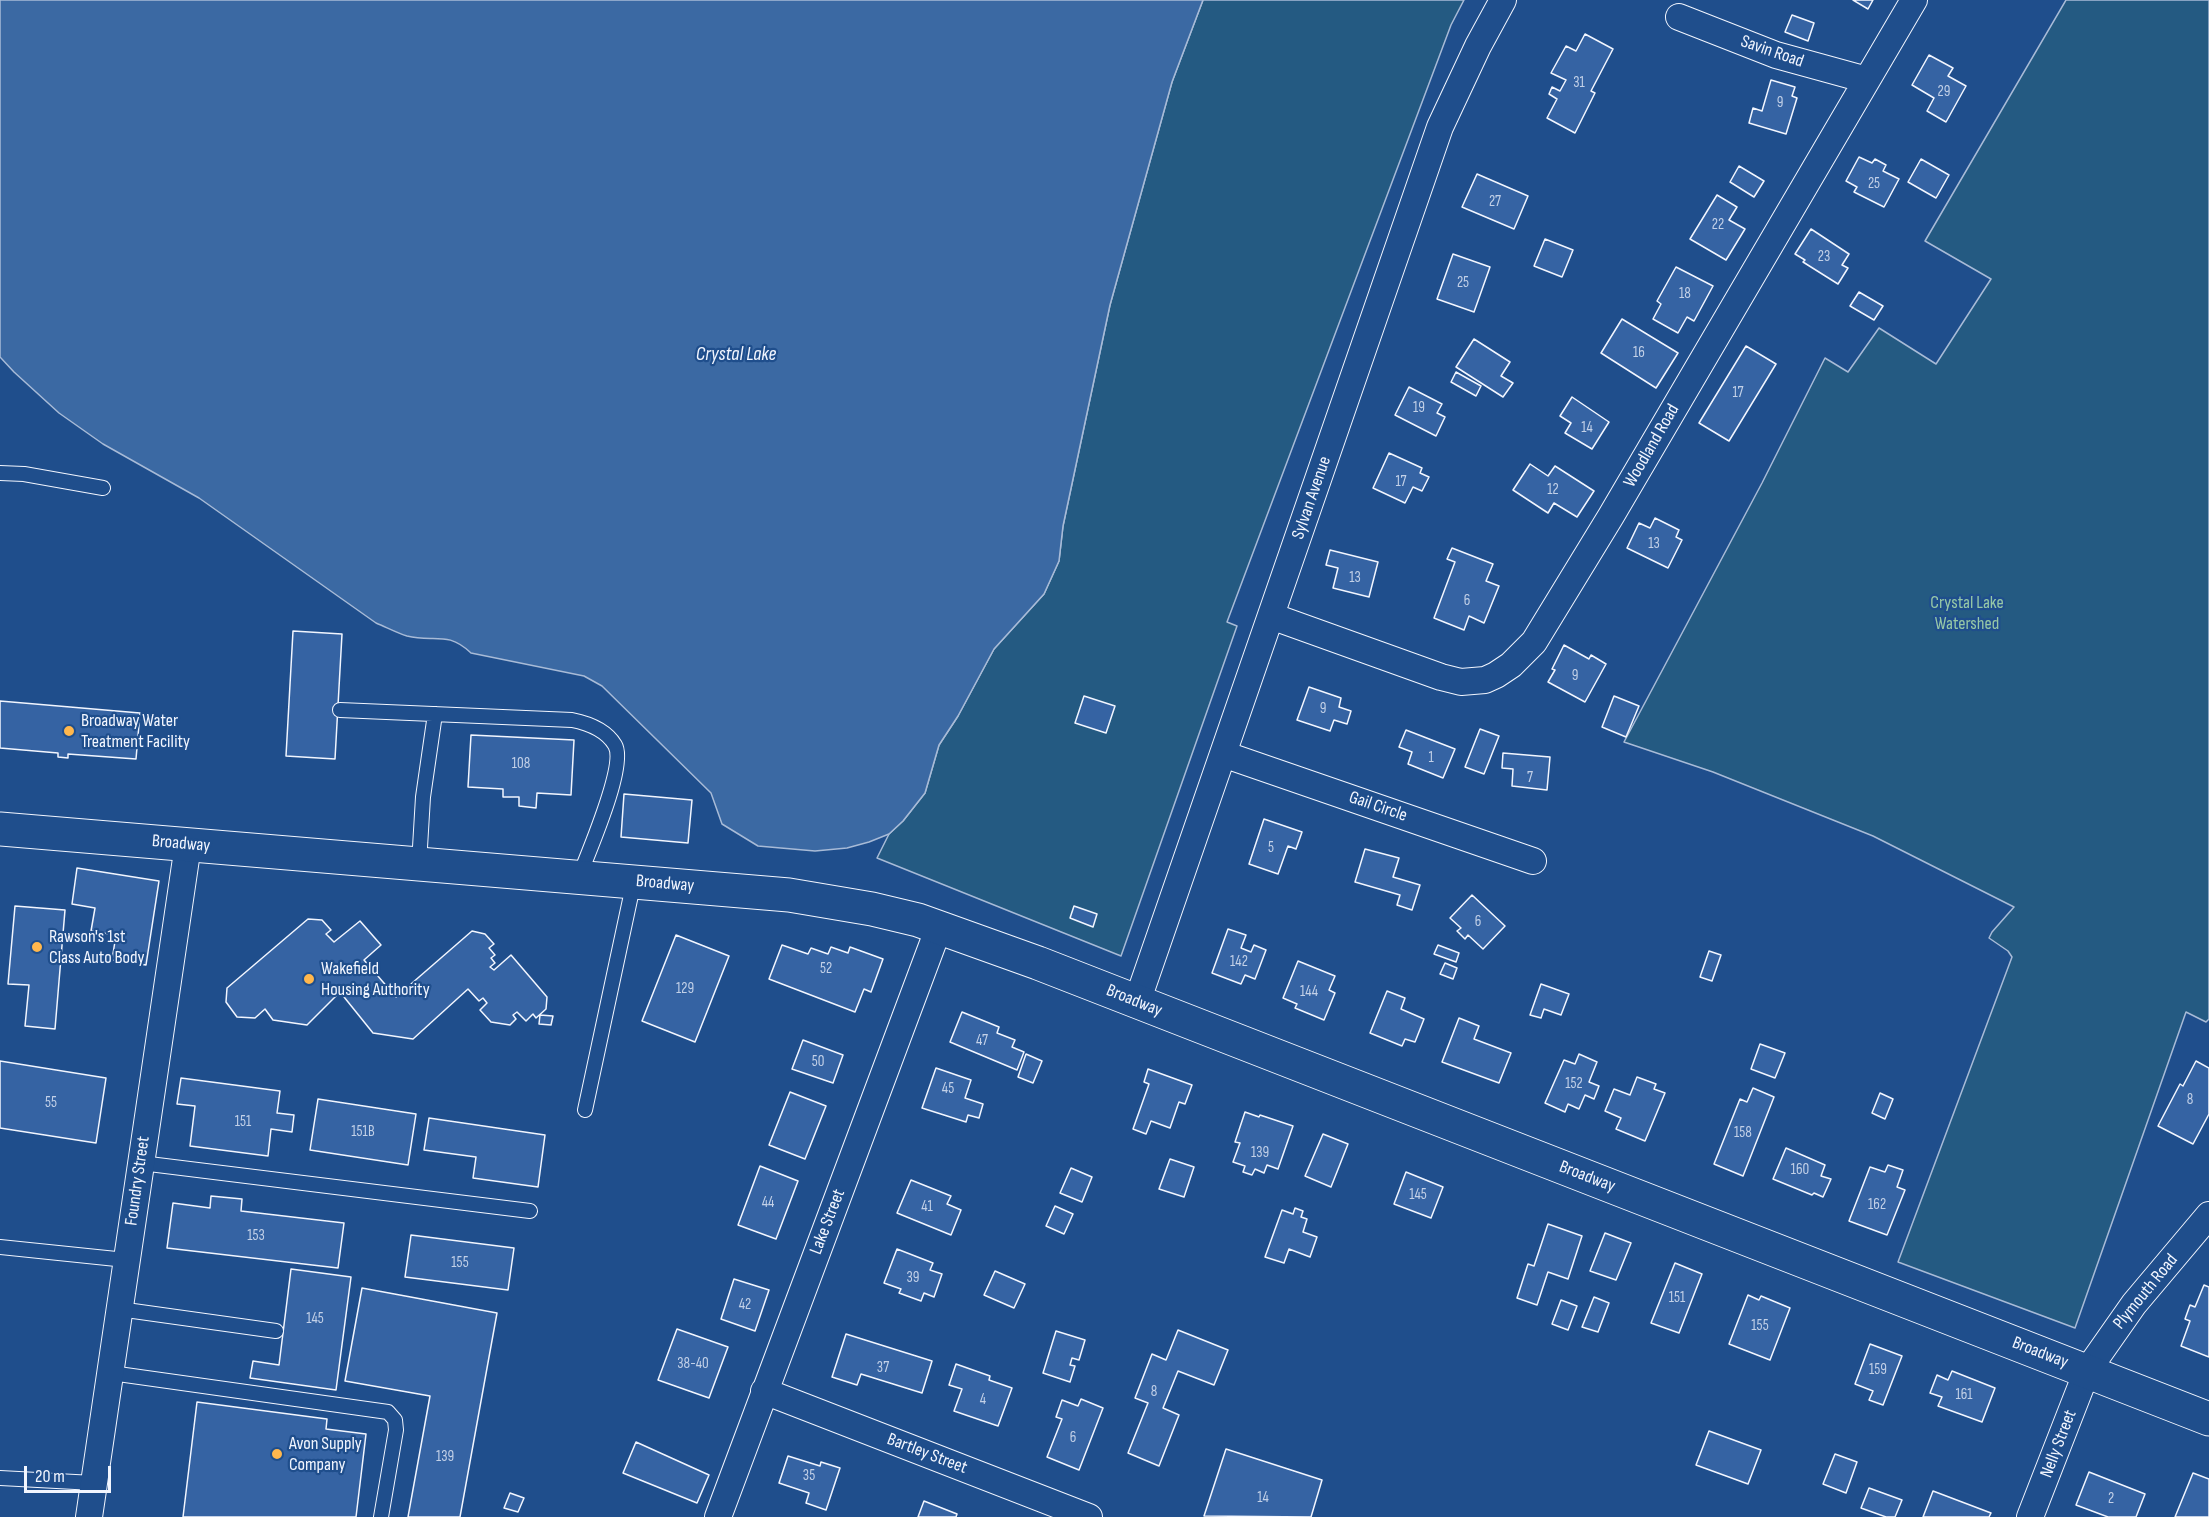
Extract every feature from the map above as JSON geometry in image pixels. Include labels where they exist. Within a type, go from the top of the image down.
[{"type":"street","name":"Sylvan Avenue","points":[[1137,1002],[1440,127],[1478,46],[1503,0]]},
{"type":"street","name":"Woodland Road","points":[[1271,616],[1441,677],[1461,682],[1485,680],[1511,665],[1534,642],[1611,516],[1914,0]]},
{"type":"street","name":"Savin Road","points":[[1679,17],[1776,55],[1866,80]]},
{"type":"street","name":"Gail Circle","points":[[1223,754],[1533,861]]},
{"type":"street","name":"Broadway","points":[[0,829],[634,881],[798,897],[872,909],[939,927],[1038,963],[2209,1419]]},
{"type":"street","name":"Foundry Street","points":[[89,1517],[188,845]]},
{"type":"street","name":"Lake Street","points":[[718,1517],[939,927]]},
{"type":"street","name":"Plymouth Road","points":[[2087,1371],[2134,1304],[2209,1215]]},
{"type":"street","name":"Nelly Street","points":[[2030,1517],[2087,1371]]},
{"type":"street","name":"Bartley Street","points":[[764,1391],[1089,1517]]},
{"type":"lane","points":[[0,473],[24,474],[103,488]]},
{"type":"lane","points":[[340,710],[572,720],[590,724],[615,745],[618,756],[616,775],[579,877]]},
{"type":"lane","points":[[419,864],[423,797],[435,714]]},
{"type":"lane","points":[[585,1110],[634,881]]},
{"type":"lane","points":[[141,1163],[530,1211]]},
{"type":"lane","points":[[0,1247],[126,1260]]},
{"type":"lane","points":[[119,1309],[276,1331]]},
{"type":"lane","points":[[111,1373],[388,1412],[395,1420],[396,1430],[381,1517]]},
{"type":"lane","points":[[0,1478],[94,1483]]},
{"type":"green space","points":[[1203,0],[1464,0],[1451,25],[1227,622],[1237,626],[1121,956],[877,858],[889,834],[903,821],[925,793],[939,745],[958,716],[994,649],[1044,594],[1059,561],[1063,526],[1110,305],[1172,82]]},
{"type":"green space","name":"Crystal Lake Watershed","points":[[2066,0],[2209,0],[2209,1019],[2206,1022],[2186,1012],[2075,1328],[1898,1262],[2012,957],[2008,951],[1989,938],[2014,907],[1873,836],[1713,772],[1624,742],[1762,483],[1825,358],[1848,372],[1879,328],[1936,364],[1991,279],[1925,241]]},
{"type":"water","name":"Crystal Lake","points":[[0,0],[1203,0],[1172,82],[1110,305],[1063,526],[1059,561],[1044,594],[994,649],[958,716],[939,745],[925,793],[903,821],[889,834],[847,848],[815,851],[758,846],[722,824],[711,793],[602,686],[584,676],[471,653],[447,639],[407,636],[376,623],[199,498],[103,444],[59,413],[0,357]]},
{"type":"building","points":[[1853,0],[1873,0],[1868,9]]},
{"type":"building","points":[[1792,15],[1814,23],[1808,41],[1785,32]]},
{"type":"building","points":[[1585,34],[1613,49],[1591,91],[1595,93],[1575,133],[1547,118],[1557,99],[1549,94],[1552,87],[1560,91],[1566,80],[1551,73],[1566,46],[1576,51]]},
{"type":"building","points":[[1929,55],[1953,68],[1948,76],[1966,86],[1946,122],[1927,111],[1934,98],[1912,85]]},
{"type":"building","points":[[1771,80],[1795,87],[1792,96],[1797,98],[1786,134],[1749,123],[1753,108],[1762,111]]},
{"type":"building","points":[[1859,157],[1872,163],[1875,159],[1886,165],[1883,171],[1899,179],[1884,207],[1854,192],[1857,187],[1846,181]]},
{"type":"building","points":[[1921,159],[1949,175],[1936,198],[1908,182]]},
{"type":"building","points":[[1739,166],[1764,181],[1754,197],[1730,182]]},
{"type":"building","points":[[1477,174],[1528,196],[1514,229],[1462,207]]},
{"type":"building","points":[[1717,195],[1737,207],[1729,220],[1745,229],[1726,260],[1690,239]]},
{"type":"building","points":[[1811,229],[1849,254],[1842,265],[1848,268],[1838,284],[1803,262],[1805,260],[1795,254]]},
{"type":"building","points":[[1545,239],[1573,250],[1562,277],[1534,266]]},
{"type":"building","points":[[1453,254],[1490,267],[1474,312],[1437,299]]},
{"type":"building","points":[[1676,267],[1713,286],[1694,321],[1687,317],[1678,333],[1653,319],[1661,304],[1657,301]]},
{"type":"building","points":[[1859,292],[1883,306],[1874,320],[1850,306]]},
{"type":"building","points":[[1622,319],[1678,353],[1656,388],[1601,353]]},
{"type":"building","points":[[1474,339],[1510,362],[1501,376],[1513,383],[1503,397],[1456,367]]},
{"type":"building","points":[[1746,346],[1776,364],[1729,441],[1699,423]]},
{"type":"building","points":[[1456,372],[1481,386],[1476,396],[1451,382]]},
{"type":"building","points":[[1409,387],[1442,404],[1437,413],[1445,417],[1436,436],[1395,415]]},
{"type":"building","points":[[1572,397],[1609,422],[1592,449],[1565,433],[1571,423],[1560,416]]},
{"type":"building","points":[[1389,453],[1422,468],[1420,473],[1429,477],[1422,491],[1413,487],[1405,503],[1373,488]]},
{"type":"building","points":[[1530,464],[1548,476],[1555,466],[1594,491],[1577,517],[1554,503],[1548,513],[1513,490]]},
{"type":"building","points":[[1655,518],[1679,530],[1676,537],[1682,540],[1668,568],[1627,548],[1639,523],[1650,528]]},
{"type":"building","points":[[1452,548],[1493,564],[1486,581],[1499,586],[1484,623],[1469,616],[1464,630],[1434,618],[1455,562],[1447,559]]},
{"type":"building","points":[[1330,550],[1378,562],[1369,597],[1333,588],[1338,568],[1326,565]]},
{"type":"building","points":[[293,631],[342,634],[335,759],[286,756]]},
{"type":"building","points":[[1564,645],[1589,659],[1591,655],[1606,664],[1585,702],[1548,682]]},
{"type":"building","points":[[1309,687],[1341,698],[1339,707],[1351,711],[1347,724],[1334,720],[1330,731],[1297,720]]},
{"type":"building","points":[[1084,696],[1115,706],[1106,733],[1075,723]]},
{"type":"building","points":[[1614,696],[1639,706],[1626,737],[1602,727]]},
{"type":"building","name":"Broadway Water Treatment Facility","points":[[0,701],[140,713],[136,759],[68,754],[68,758],[58,757],[58,753],[0,748]]},
{"type":"building","points":[[1480,729],[1499,736],[1484,774],[1465,767]]},
{"type":"building","points":[[1406,730],[1455,749],[1443,778],[1408,764],[1412,752],[1399,747]]},
{"type":"building","points":[[471,735],[574,740],[571,795],[537,793],[536,808],[519,806],[519,797],[503,797],[503,789],[468,787]]},
{"type":"building","points":[[1503,753],[1550,757],[1547,790],[1512,786],[1513,769],[1502,768]]},
{"type":"building","points":[[624,794],[692,800],[688,843],[621,837]]},
{"type":"building","points":[[1264,819],[1302,832],[1296,849],[1288,846],[1278,874],[1249,864]]},
{"type":"building","points":[[1365,849],[1399,858],[1393,877],[1420,885],[1412,910],[1397,905],[1400,895],[1355,882]]},
{"type":"building","points":[[77,868],[159,881],[146,965],[112,960],[116,935],[91,931],[95,908],[72,904]]},
{"type":"building","points":[[1472,895],[1505,926],[1483,949],[1468,935],[1465,939],[1457,931],[1461,928],[1450,918]]},
{"type":"building","name":"Rawson's 1st Class Auto Body","points":[[15,906],[65,910],[55,1029],[25,1026],[29,985],[8,984]]},
{"type":"building","points":[[1074,906],[1097,914],[1093,927],[1070,918]]},
{"type":"building","name":"Wakefield Housing Authority","points":[[308,919],[322,920],[331,930],[326,934],[334,942],[360,921],[381,945],[364,960],[396,997],[472,931],[485,934],[494,944],[489,948],[495,955],[491,958],[495,963],[490,967],[494,970],[511,955],[547,997],[546,1009],[536,1018],[533,1014],[526,1021],[517,1012],[513,1015],[516,1019],[510,1025],[491,1022],[480,1010],[487,1003],[483,998],[479,1001],[468,989],[413,1039],[373,1033],[340,992],[307,1025],[273,1020],[265,1009],[255,1018],[237,1017],[226,1002],[227,988]]},
{"type":"building","points":[[1228,929],[1246,935],[1241,948],[1251,952],[1254,945],[1266,950],[1255,979],[1245,975],[1241,984],[1212,973]]},
{"type":"building","points":[[676,935],[729,956],[695,1042],[642,1021]]},
{"type":"building","points":[[782,945],[808,954],[811,948],[828,954],[831,947],[848,953],[850,947],[883,959],[871,992],[864,989],[855,1012],[769,979]]},
{"type":"building","points":[[1438,945],[1459,953],[1456,962],[1434,954]]},
{"type":"building","points":[[1709,951],[1721,955],[1712,981],[1700,977]]},
{"type":"building","points":[[1298,961],[1335,976],[1329,990],[1335,993],[1324,1020],[1295,1008],[1297,1004],[1283,998]]},
{"type":"building","points":[[1445,963],[1457,968],[1453,979],[1440,974]]},
{"type":"building","points":[[1541,984],[1569,994],[1561,1015],[1544,1009],[1541,1018],[1530,1015]]},
{"type":"building","points":[[1387,991],[1405,998],[1401,1009],[1424,1019],[1415,1042],[1405,1039],[1402,1046],[1370,1033]]},
{"type":"building","points":[[962,1012],[999,1027],[997,1033],[1015,1040],[1012,1047],[1024,1052],[1017,1070],[950,1042]]},
{"type":"building","points":[[540,1015],[553,1016],[551,1025],[539,1024]]},
{"type":"building","points":[[1459,1018],[1479,1026],[1474,1039],[1511,1053],[1499,1083],[1442,1062]]},
{"type":"building","points":[[803,1040],[843,1055],[833,1083],[792,1069]]},
{"type":"building","points":[[1760,1044],[1785,1053],[1775,1078],[1751,1069]]},
{"type":"building","points":[[1026,1054],[1042,1061],[1033,1083],[1018,1077]]},
{"type":"building","points":[[1579,1054],[1597,1062],[1589,1082],[1599,1086],[1594,1099],[1585,1095],[1579,1109],[1568,1104],[1565,1112],[1545,1103],[1564,1060],[1575,1064]]},
{"type":"building","points":[[0,1061],[106,1078],[96,1143],[0,1128]]},
{"type":"building","points":[[2196,1061],[2209,1068],[2209,1114],[2193,1144],[2158,1126],[2180,1084],[2183,1086]]},
{"type":"building","points":[[936,1068],[971,1080],[965,1098],[983,1104],[979,1118],[968,1115],[966,1122],[922,1108]]},
{"type":"building","points":[[1148,1069],[1192,1085],[1185,1104],[1179,1102],[1170,1128],[1151,1121],[1146,1134],[1133,1129],[1149,1084],[1144,1082]]},
{"type":"building","points":[[1637,1077],[1656,1084],[1654,1089],[1665,1093],[1645,1141],[1616,1129],[1621,1118],[1605,1111],[1614,1089],[1630,1095]]},
{"type":"building","points":[[181,1078],[280,1091],[277,1113],[294,1115],[292,1132],[271,1129],[268,1156],[190,1146],[195,1106],[177,1104]]},
{"type":"building","points":[[1753,1088],[1774,1097],[1743,1176],[1714,1164],[1740,1099],[1747,1102]]},
{"type":"building","points":[[790,1092],[826,1106],[805,1159],[769,1145]]},
{"type":"building","points":[[1880,1093],[1893,1099],[1885,1119],[1872,1113]]},
{"type":"building","points":[[318,1099],[416,1114],[408,1165],[310,1150]]},
{"type":"building","points":[[1245,1112],[1293,1126],[1278,1169],[1267,1165],[1264,1173],[1255,1169],[1252,1175],[1243,1172],[1245,1166],[1233,1162],[1240,1143],[1235,1142]]},
{"type":"building","points":[[429,1118],[545,1135],[538,1187],[473,1178],[476,1157],[424,1150]]},
{"type":"building","points":[[1323,1134],[1348,1144],[1331,1187],[1305,1176]]},
{"type":"building","points":[[1786,1148],[1825,1165],[1821,1176],[1831,1179],[1823,1197],[1814,1193],[1812,1195],[1773,1179]]},
{"type":"building","points":[[1170,1159],[1194,1167],[1184,1197],[1159,1189]]},
{"type":"building","points":[[1888,1165],[1903,1170],[1897,1187],[1905,1190],[1887,1235],[1849,1221],[1870,1167],[1885,1172]]},
{"type":"building","points":[[760,1166],[798,1181],[776,1239],[738,1225]]},
{"type":"building","points":[[1071,1168],[1092,1177],[1082,1202],[1060,1193]]},
{"type":"building","points":[[1406,1172],[1443,1187],[1431,1218],[1394,1204]]},
{"type":"building","points":[[911,1180],[951,1196],[947,1204],[961,1210],[951,1235],[897,1213]]},
{"type":"building","points":[[211,1196],[242,1199],[241,1211],[344,1223],[338,1268],[167,1248],[173,1203],[210,1208]]},
{"type":"building","points":[[1055,1206],[1073,1214],[1064,1234],[1046,1226]]},
{"type":"building","points":[[1295,1208],[1303,1211],[1301,1217],[1307,1219],[1303,1232],[1317,1237],[1310,1257],[1289,1249],[1284,1263],[1265,1257],[1282,1210],[1293,1214]]},
{"type":"building","points":[[1548,1224],[1582,1236],[1568,1279],[1548,1272],[1537,1305],[1517,1298],[1528,1264],[1534,1266]]},
{"type":"building","points":[[1605,1233],[1631,1243],[1616,1280],[1590,1271]]},
{"type":"building","points":[[411,1235],[514,1248],[508,1290],[405,1277]]},
{"type":"building","points":[[897,1249],[933,1263],[930,1270],[942,1274],[934,1297],[924,1293],[921,1301],[899,1293],[901,1289],[884,1283]]},
{"type":"building","points":[[1675,1263],[1702,1274],[1679,1333],[1651,1323]]},
{"type":"building","points":[[291,1269],[351,1277],[336,1390],[250,1378],[253,1361],[279,1365]]},
{"type":"building","points":[[995,1271],[1025,1284],[1014,1308],[984,1295]]},
{"type":"building","points":[[734,1279],[769,1290],[755,1331],[721,1319]]},
{"type":"building","points":[[2204,1285],[2209,1287],[2209,1357],[2181,1346],[2190,1321],[2185,1319],[2190,1305],[2195,1307]]},
{"type":"building","points":[[362,1288],[497,1313],[460,1517],[408,1517],[430,1396],[345,1381]]},
{"type":"building","points":[[1748,1295],[1759,1300],[1761,1296],[1790,1308],[1770,1360],[1729,1344]]},
{"type":"building","points":[[1594,1297],[1609,1303],[1598,1332],[1582,1327]]},
{"type":"building","points":[[1561,1300],[1577,1306],[1568,1330],[1552,1324]]},
{"type":"building","points":[[677,1329],[728,1347],[709,1398],[658,1380]]},
{"type":"building","points":[[1178,1330],[1228,1350],[1214,1385],[1178,1371],[1163,1408],[1179,1415],[1159,1466],[1128,1453],[1148,1403],[1135,1398],[1152,1354],[1166,1360]]},
{"type":"building","points":[[1056,1331],[1085,1340],[1079,1360],[1072,1358],[1070,1365],[1075,1366],[1070,1382],[1043,1373]]},
{"type":"building","points":[[846,1334],[932,1361],[922,1393],[861,1374],[857,1385],[832,1377]]},
{"type":"building","points":[[1870,1344],[1902,1356],[1883,1405],[1869,1400],[1873,1391],[1855,1384]]},
{"type":"building","points":[[956,1364],[990,1376],[989,1380],[1012,1388],[998,1426],[954,1411],[962,1389],[949,1385]]},
{"type":"building","points":[[1952,1371],[1995,1388],[1982,1422],[1938,1406],[1942,1397],[1930,1393],[1937,1375],[1948,1380]]},
{"type":"building","points":[[1081,1399],[1103,1408],[1079,1470],[1047,1457],[1062,1419],[1056,1417],[1062,1400],[1078,1406]]},
{"type":"building","name":"Avon Supply Company","points":[[197,1402],[327,1419],[326,1429],[366,1434],[356,1517],[183,1517]]},
{"type":"building","points":[[1709,1431],[1761,1450],[1748,1484],[1696,1465]]},
{"type":"building","points":[[636,1442],[709,1475],[697,1503],[623,1473]]},
{"type":"building","points":[[1226,1449],[1322,1480],[1311,1517],[1204,1516]]},
{"type":"building","points":[[1835,1454],[1857,1462],[1846,1493],[1823,1484]]},
{"type":"building","points":[[788,1456],[820,1466],[821,1462],[840,1468],[826,1510],[806,1503],[809,1493],[779,1483]]},
{"type":"building","points":[[2089,1472],[2145,1494],[2136,1517],[2108,1517],[2076,1505]]},
{"type":"building","points":[[2193,1473],[2209,1479],[2209,1517],[2175,1517]]},
{"type":"building","points":[[1869,1488],[1902,1500],[1895,1517],[1886,1517],[1861,1508]]},
{"type":"building","points":[[1933,1491],[1991,1513],[1989,1517],[1923,1517]]},
{"type":"building","points":[[510,1493],[524,1498],[518,1512],[504,1508]]},
{"type":"building","points":[[924,1501],[957,1514],[956,1517],[918,1517]]},
{"type":"place","name":"Broadway Water Treatment Facility","points":[[69,731]]},
{"type":"place","name":"Rawson's 1st Class Auto Body","points":[[37,947]]},
{"type":"place","name":"Wakefield Housing Authority","points":[[309,979]]},
{"type":"place","name":"Avon Supply Company","points":[[277,1454]]}]
